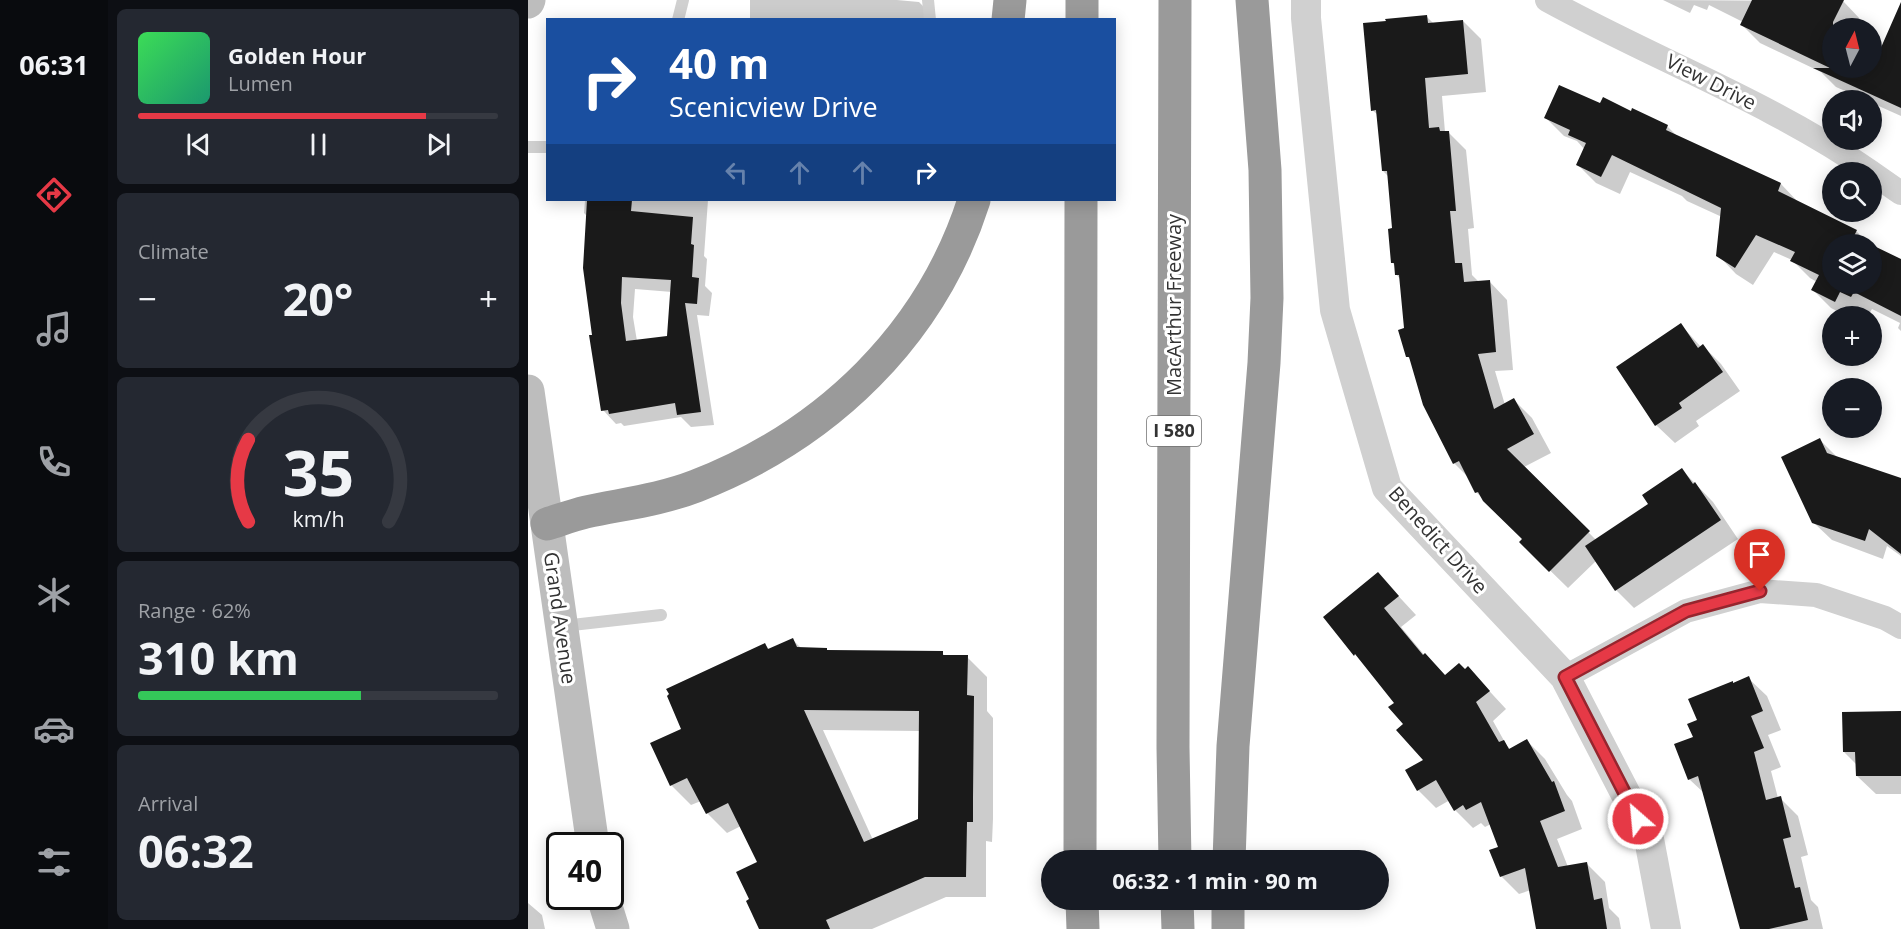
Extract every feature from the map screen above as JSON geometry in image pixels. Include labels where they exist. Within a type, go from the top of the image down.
[{"type":"highway","points":[[1008,18],[1010,0]]},
{"type":"highway","points":[[1082,0],[1082,18]]},
{"type":"highway","name":"MacArthur Freeway","points":[[1175,0],[1173,723],[1175,850]]},
{"type":"highway","points":[[1229,850],[1235,724],[1264,363],[1267,298],[1264,170],[1251,0]]},
{"type":"highway","points":[[537,527],[586,512],[641,502],[695,487],[743,465],[792,438],[834,407],[874,370],[905,332],[932,291],[954,251],[974,201]]},
{"type":"highway","points":[[1080,850],[1082,201]]},
{"type":"highway","points":[[1082,910],[1083,929]]},
{"type":"highway","points":[[1177,910],[1178,929]]},
{"type":"highway","points":[[1228,910],[1228,929]]},
{"type":"main road","name":"Grand Avenue","points":[[528,391],[537,527],[561,626],[591,832]]},
{"type":"main road","points":[[607,910],[613,929]]},
{"type":"street","name":"Benedict Drive","points":[[1306,0],[1335,310],[1387,488],[1565,677],[1648,839],[1666,929]]},
{"type":"street","name":"View Drive","points":[[1547,0],[1781,118],[1856,162]]},
{"type":"street","name":"View Drive","points":[[1882,181],[1901,194]]},
{"type":"street","points":[[1565,677],[1686,611],[1760,591],[1816,595],[1885,618],[1901,627]]},
{"type":"lane","points":[[678,18],[683,0]]},
{"type":"lane","points":[[928,0],[930,18]]},
{"type":"lane","points":[[528,147],[546,147]]},
{"type":"lane","points":[[561,626],[662,615]]},
{"type":"building","points":[[1752,0],[1844,0],[1835,18],[1822,18],[1822,64],[1740,25]]},
{"type":"building","points":[[1901,2],[1901,108],[1882,99],[1882,90],[1861,90],[1835,78],[1882,78],[1882,45]]},
{"type":"building","points":[[1427,15],[1428,23],[1463,20],[1468,74],[1425,78],[1429,128],[1439,127],[1440,131],[1449,131],[1456,211],[1450,211],[1455,263],[1462,263],[1464,282],[1490,280],[1496,352],[1478,354],[1494,409],[1514,398],[1534,434],[1507,449],[1590,531],[1549,572],[1519,542],[1522,539],[1483,501],[1478,492],[1475,493],[1459,461],[1453,464],[1423,405],[1409,357],[1406,357],[1398,330],[1404,328],[1399,275],[1395,275],[1394,263],[1391,263],[1388,229],[1392,228],[1387,171],[1382,171],[1376,110],[1371,111],[1363,23]]},
{"type":"building","points":[[1559,85],[1600,103],[1603,97],[1668,125],[1666,130],[1781,183],[1778,191],[1822,213],[1822,222],[1841,222],[1857,230],[1855,234],[1822,234],[1822,294],[1839,294],[1835,302],[1811,290],[1819,275],[1790,261],[1795,252],[1756,235],[1735,268],[1716,256],[1721,208],[1612,155],[1601,177],[1576,165],[1586,143],[1568,135],[1570,130],[1544,118]]},
{"type":"building","points":[[587,201],[632,201],[631,211],[693,217],[692,277],[699,278],[697,304],[685,303],[701,412],[677,415],[675,403],[609,414],[608,410],[601,411],[589,335],[592,335],[583,268]],"holes":[[[622,277],[671,280],[667,336],[626,341],[621,303]]]},
{"type":"building","points":[[1882,250],[1901,259],[1901,316],[1858,294],[1882,294]]},
{"type":"building","points":[[1681,323],[1698,348],[1703,344],[1723,372],[1679,403],[1682,408],[1655,426],[1616,367]]},
{"type":"building","points":[[1820,438],[1827,453],[1901,478],[1901,554],[1869,529],[1865,541],[1812,523],[1781,457]]},
{"type":"building","points":[[1682,468],[1693,484],[1695,482],[1721,520],[1615,591],[1585,546],[1648,504],[1642,495]]},
{"type":"building","points":[[1378,572],[1399,596],[1384,608],[1423,655],[1425,653],[1445,675],[1459,663],[1465,669],[1468,666],[1490,691],[1476,702],[1499,742],[1504,740],[1509,749],[1527,739],[1552,782],[1554,781],[1565,811],[1540,821],[1558,867],[1587,862],[1594,900],[1602,898],[1607,929],[1536,929],[1525,868],[1500,877],[1489,850],[1498,847],[1481,802],[1466,810],[1463,805],[1454,811],[1436,780],[1417,791],[1405,770],[1423,760],[1396,730],[1403,724],[1388,707],[1394,703],[1323,617]]},
{"type":"building","points":[[793,638],[797,647],[827,648],[827,650],[943,651],[943,655],[968,655],[967,695],[974,696],[973,822],[967,822],[966,877],[925,877],[826,920],[830,929],[759,929],[746,901],[749,899],[736,872],[757,862],[728,803],[706,814],[687,778],[670,786],[650,743],[681,729],[666,689],[765,643],[768,649]],"holes":[[[804,710],[919,711],[918,819],[864,842]]]},
{"type":"building","points":[[1749,676],[1763,711],[1751,716],[1764,748],[1754,752],[1766,800],[1781,796],[1791,837],[1783,839],[1795,888],[1800,887],[1808,920],[1769,929],[1740,929],[1698,776],[1688,780],[1674,744],[1693,737],[1687,724],[1697,720],[1688,699]]},
{"type":"building","points":[[1901,711],[1901,776],[1856,776],[1855,752],[1843,752],[1842,712]]},
{"type":"route","points":[[1638,819],[1565,677],[1686,611],[1760,591]]}]
